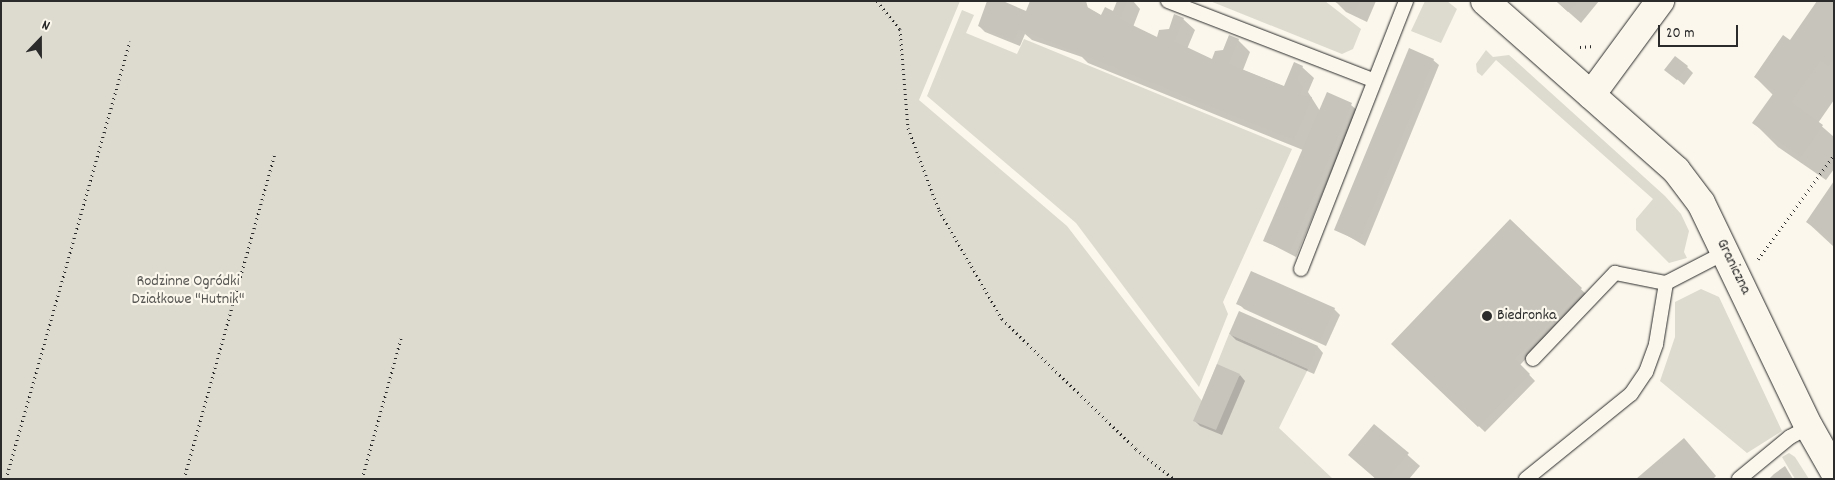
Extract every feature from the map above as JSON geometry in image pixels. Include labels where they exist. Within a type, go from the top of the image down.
[{"type":"street","name":"Graniczna","points":[[1485,1],[1676,170],[1701,203],[1741,282],[1809,427],[1834,471]]},
{"type":"street","points":[[1591,95],[1660,1]]},
{"type":"lane","points":[[1168,1],[1373,80]]},
{"type":"lane","points":[[1301,270],[1370,98],[1373,80],[1406,1]]},
{"type":"lane","points":[[1533,359],[1615,273],[1666,283],[1726,252]]},
{"type":"lane","points":[[1526,479],[1632,394],[1646,372],[1656,344],[1666,283]]},
{"type":"lane","points":[[1739,479],[1790,437],[1809,427]]},
{"type":"path","points":[[877,1],[900,29],[908,128],[939,210],[1002,319],[1136,449],[1174,479]]},
{"type":"path","points":[[6,479],[130,41]]},
{"type":"path","points":[[184,479],[275,152]]},
{"type":"path","points":[[1741,282],[1834,155]]},
{"type":"path","points":[[362,479],[401,338]]},
{"type":"green space","name":"Rodzinne Ogródki Działkowe \"Hutnik\"","points":[[1,1],[960,1],[919,100],[1067,226],[1202,401],[1229,334],[1308,369],[1279,428],[1333,479],[1,479]]},
{"type":"green space","points":[[1210,1],[1325,1],[1361,29],[1353,49],[1342,54]]},
{"type":"green space","points":[[1425,1],[1447,1],[1457,9],[1441,43],[1411,31]]},
{"type":"green space","points":[[962,10],[974,15],[966,33],[1017,54],[1024,39],[1292,149],[1223,302],[1228,314],[1199,387],[1076,223],[927,96]]},
{"type":"green space","points":[[1486,50],[1493,57],[1509,55],[1665,196],[1681,214],[1689,231],[1684,252],[1687,258],[1669,263],[1636,230],[1636,219],[1653,199],[1496,60],[1482,76],[1477,72],[1476,64]]},
{"type":"green space","points":[[1701,289],[1719,297],[1782,431],[1747,453],[1660,381],[1675,337],[1675,302]]},
{"type":"green space","points":[[1789,453],[1795,457],[1809,479],[1795,479],[1782,457]]},
{"type":"building","points":[[987,1],[1003,1],[1026,11],[1030,1],[1083,1],[1082,4],[1101,15],[1105,7],[1113,11],[1117,1],[1127,1],[1120,19],[1157,37],[1159,30],[1169,29],[1174,14],[1184,18],[1174,41],[1212,59],[1215,51],[1223,50],[1229,35],[1239,39],[1229,64],[1284,86],[1294,62],[1303,66],[1297,80],[1303,87],[1300,95],[1312,97],[1294,140],[1019,29],[1014,41],[978,26]]},
{"type":"building","points":[[1333,1],[1360,1],[1355,11]]},
{"type":"building","points":[[1556,1],[1578,1],[1568,12]]},
{"type":"building","points":[[1817,1],[1834,1],[1834,58],[1828,66],[1820,61],[1791,102],[1823,125],[1801,157],[1752,123],[1775,91],[1754,77],[1783,35],[1790,40]]},
{"type":"building","points":[[1409,48],[1434,59],[1359,241],[1334,230]]},
{"type":"building","points":[[1675,56],[1688,66],[1677,80],[1664,70]]},
{"type":"building","points":[[1327,92],[1352,103],[1290,252],[1263,241]]},
{"type":"building","points":[[1834,181],[1834,241],[1806,222]]},
{"type":"building","name":"Biedronka","points":[[1510,219],[1582,288],[1515,359],[1530,374],[1478,427],[1391,344]]},
{"type":"building","points":[[1251,271],[1335,308],[1320,341],[1236,304]]},
{"type":"building","points":[[1239,311],[1318,346],[1308,369],[1229,334]]},
{"type":"building","points":[[1217,364],[1240,374],[1216,430],[1193,421]]},
{"type":"building","points":[[1374,424],[1409,453],[1387,479],[1376,479],[1348,455]]},
{"type":"building","points":[[1684,438],[1716,476],[1713,479],[1636,479]]},
{"type":"building","points":[[1785,466],[1793,479],[1769,479],[1774,474]]},
{"type":"place","name":"Biedronka","points":[[1487,316]]}]
